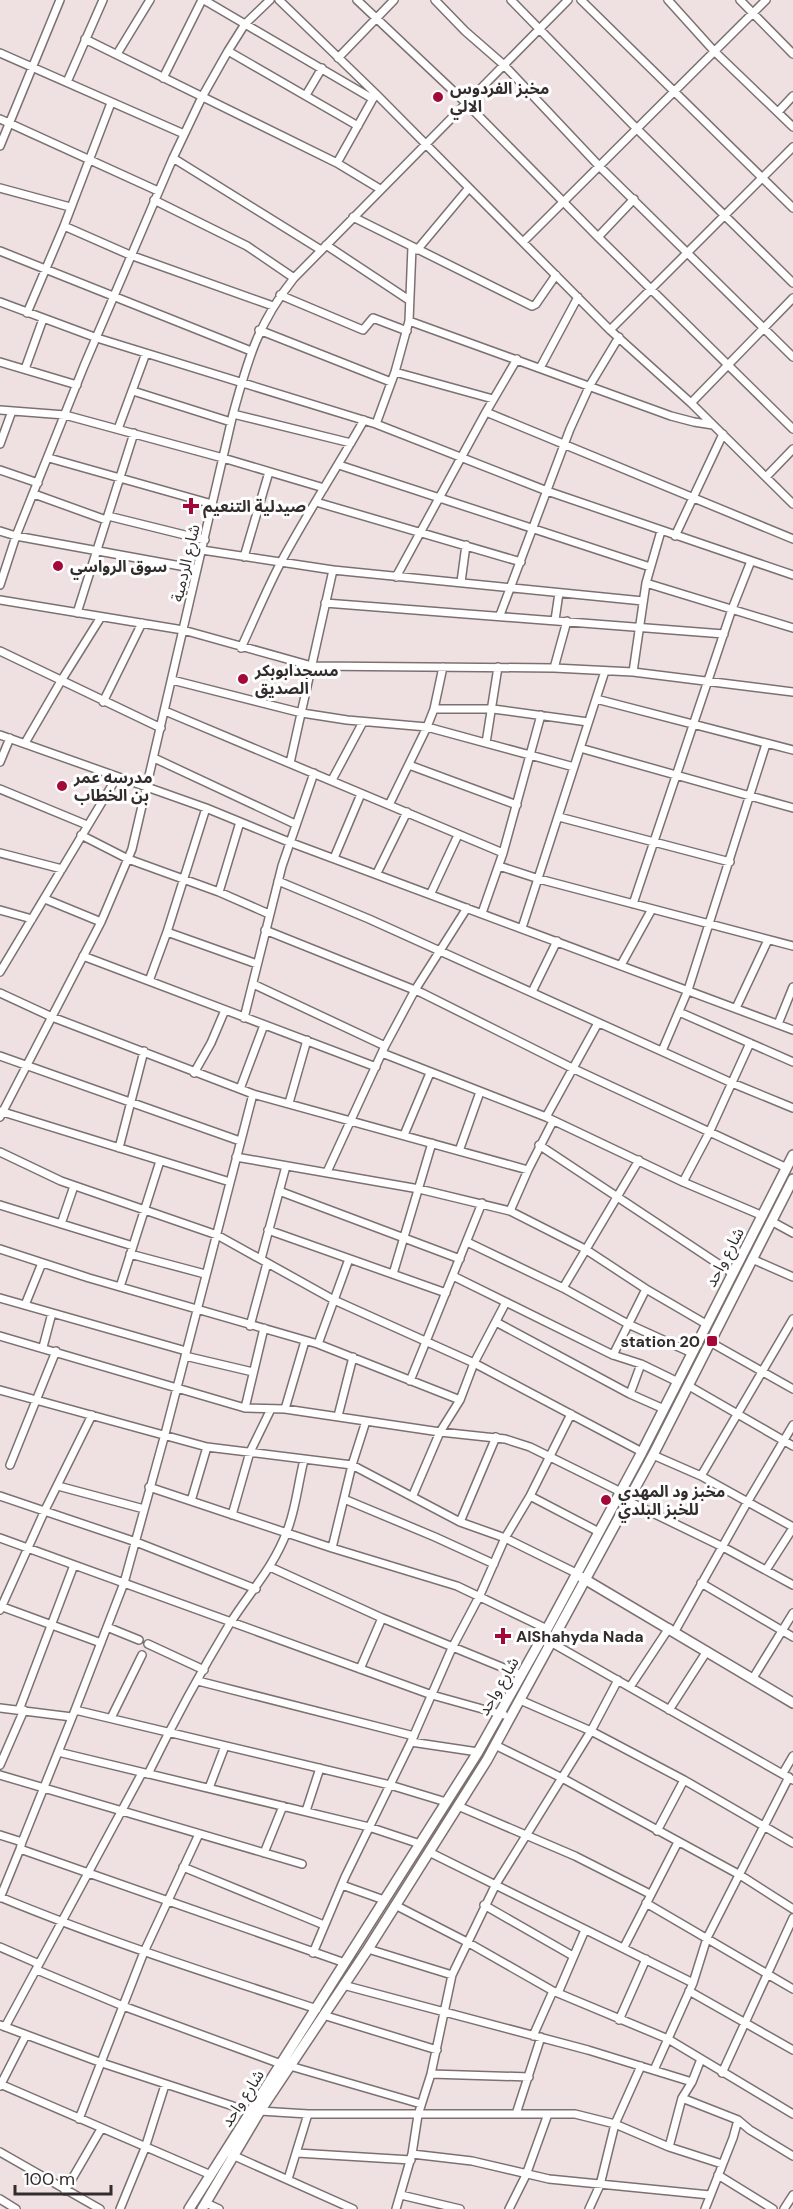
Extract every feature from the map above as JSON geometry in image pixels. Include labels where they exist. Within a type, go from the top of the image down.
[{"type":"street","points":[[0,146],[60,0]]},
{"type":"street","points":[[67,82],[103,0]]},
{"type":"street","points":[[117,54],[150,0]]},
{"type":"street","points":[[163,78],[203,0],[374,96]]},
{"type":"street","points":[[0,585],[16,536],[130,255],[172,158],[228,51],[245,24],[270,0]]},
{"type":"street","points":[[279,0],[374,96],[426,144],[610,330],[691,403],[793,504]]},
{"type":"street","points":[[357,0],[466,103],[793,429]]},
{"type":"street","points":[[338,58],[394,0]]},
{"type":"street","points":[[435,0],[504,65],[600,167],[793,357]]},
{"type":"street","points":[[511,0],[637,129],[793,283]]},
{"type":"street","name":"شارع الردمية","points":[[1,1113],[101,922],[128,859],[147,788],[232,418],[259,330],[280,295],[294,278],[568,0]]},
{"type":"street","points":[[581,0],[793,208]]},
{"type":"street","points":[[668,0],[714,51],[793,127]]},
{"type":"street","points":[[740,0],[793,54]]},
{"type":"street","points":[[524,242],[766,0]]},
{"type":"street","points":[[85,39],[337,163],[380,189]]},
{"type":"street","points":[[228,51],[358,126]]},
{"type":"street","points":[[0,53],[184,134]]},
{"type":"street","points":[[306,96],[322,68]]},
{"type":"street","points":[[337,163],[374,96]]},
{"type":"street","points":[[778,112],[793,96]]},
{"type":"street","points":[[27,312],[64,226],[111,103]]},
{"type":"street","points":[[0,119],[158,191]]},
{"type":"street","points":[[610,330],[793,147]]},
{"type":"street","points":[[172,158],[410,300]]},
{"type":"street","points":[[0,188],[70,207]]},
{"type":"street","points":[[376,424],[407,331],[414,249],[468,189]]},
{"type":"street","points":[[598,237],[634,199]]},
{"type":"street","points":[[154,200],[247,246],[294,278]]},
{"type":"street","points":[[353,216],[414,249],[532,306],[536,304],[556,275]]},
{"type":"street","points":[[64,226],[130,255],[273,306]]},
{"type":"street","points":[[0,251],[251,351]]},
{"type":"street","points":[[280,295],[363,330],[372,318],[407,331]]},
{"type":"street","points":[[540,368],[578,297]]},
{"type":"street","points":[[691,403],[793,298]]},
{"type":"street","points":[[0,302],[97,338],[376,424],[548,491],[793,575]]},
{"type":"street","points":[[25,369],[43,318]]},
{"type":"street","points":[[409,321],[684,420],[713,424]]},
{"type":"street","points":[[259,330],[391,382]]},
{"type":"street","points":[[501,615],[564,444],[590,385],[619,337]]},
{"type":"street","points":[[118,429],[146,353]]},
{"type":"street","points":[[396,577],[517,359]]},
{"type":"street","points":[[0,362],[77,385]]},
{"type":"street","points":[[395,372],[493,399]]},
{"type":"street","points":[[133,391],[232,418],[351,443]]},
{"type":"street","points":[[0,410],[65,415],[324,488]]},
{"type":"street","points":[[0,444],[12,411]]},
{"type":"street","points":[[486,412],[793,539]]},
{"type":"street","points":[[241,648],[281,563],[364,420]]},
{"type":"street","points":[[77,613],[134,433]]},
{"type":"street","points":[[675,536],[723,434]]},
{"type":"street","points":[[766,477],[793,449]]},
{"type":"street","points":[[49,458],[212,504]]},
{"type":"street","points":[[339,465],[650,567]]},
{"type":"street","points":[[0,470],[38,483]]},
{"type":"street","points":[[244,558],[269,472]]},
{"type":"street","points":[[34,494],[107,518],[204,540]]},
{"type":"street","points":[[316,502],[521,562]]},
{"type":"street","points":[[0,531],[16,536],[197,569]]},
{"type":"street","points":[[633,672],[646,583],[661,531]]},
{"type":"street","points":[[461,582],[466,545]]},
{"type":"street","points":[[202,550],[333,570],[643,601]]},
{"type":"street","points":[[633,904],[732,609],[751,561]]},
{"type":"street","points":[[290,764],[333,570]]},
{"type":"street","points":[[646,583],[793,628]]},
{"type":"street","points":[[555,620],[559,593]]},
{"type":"street","points":[[0,600],[183,630],[312,666],[554,668],[633,672],[793,692]]},
{"type":"street","points":[[325,603],[724,634]]},
{"type":"street","points":[[25,743],[101,617]]},
{"type":"street","points":[[554,668],[567,621]]},
{"type":"street","points":[[103,702],[142,623]]},
{"type":"street","points":[[1,654],[160,728]]},
{"type":"street","points":[[388,805],[427,727],[434,709],[443,667]]},
{"type":"street","points":[[486,743],[498,667]]},
{"type":"street","points":[[522,928],[605,671]]},
{"type":"street","points":[[172,680],[302,713],[363,722],[427,727],[574,767]]},
{"type":"street","points":[[596,699],[793,750]]},
{"type":"street","points":[[434,709],[493,709],[588,722]]},
{"type":"street","points":[[165,711],[503,853]]},
{"type":"street","points":[[482,913],[503,853],[541,715]]},
{"type":"street","points":[[332,780],[363,722]]},
{"type":"street","points":[[0,735],[206,808],[289,842],[431,893],[793,1030]]},
{"type":"street","points":[[0,762],[10,738]]},
{"type":"street","points":[[662,1051],[688,990],[766,744]]},
{"type":"street","points":[[580,748],[793,808]]},
{"type":"street","points":[[154,758],[295,824]]},
{"type":"street","points":[[409,765],[517,805]]},
{"type":"street","points":[[244,1017],[289,842],[314,773]]},
{"type":"street","points":[[0,972],[117,777]]},
{"type":"street","points":[[0,789],[87,825]]},
{"type":"street","points":[[334,858],[361,794]]},
{"type":"street","points":[[149,981],[206,808]]},
{"type":"street","points":[[377,873],[407,812]]},
{"type":"street","points":[[559,817],[730,862]]},
{"type":"street","points":[[219,892],[240,822]]},
{"type":"street","points":[[81,835],[128,859],[219,892],[269,914]]},
{"type":"street","points":[[431,893],[458,835]]},
{"type":"street","points":[[0,853],[62,869]]},
{"type":"street","points":[[499,866],[539,879],[793,946]]},
{"type":"street","points":[[278,881],[369,919],[732,1083],[793,1108]]},
{"type":"street","points":[[45,899],[101,922]]},
{"type":"street","points":[[327,1172],[415,990],[467,908]]},
{"type":"street","points":[[621,965],[652,909]]},
{"type":"street","points":[[0,910],[32,919]]},
{"type":"street","points":[[265,930],[415,990],[572,1068],[786,1168]]},
{"type":"street","points":[[167,932],[257,964]]},
{"type":"street","points":[[736,1008],[768,940]]},
{"type":"street","points":[[531,992],[557,941]]},
{"type":"street","points":[[83,956],[376,1067]]},
{"type":"street","points":[[253,984],[430,1072],[549,1119],[793,1233]]},
{"type":"street","points":[[777,1024],[793,987]]},
{"type":"street","points":[[0,993],[52,1017],[252,1094],[528,1170]]},
{"type":"street","points":[[194,1073],[211,1043],[225,1010]]},
{"type":"street","points":[[679,1012],[793,1062]]},
{"type":"street","points":[[510,1211],[572,1068],[598,1023]]},
{"type":"street","points":[[240,1089],[264,1025]]},
{"type":"street","points":[[289,1103],[307,1040]]},
{"type":"street","points":[[683,1182],[709,1133],[750,1043]]},
{"type":"street","points":[[119,1148],[144,1051]]},
{"type":"street","points":[[0,1056],[240,1141]]},
{"type":"street","points":[[404,1135],[430,1072]]},
{"type":"street","points":[[459,1151],[480,1092]]},
{"type":"street","points":[[252,1094],[186,1354],[124,1583],[0,1897],[144,1952],[437,2050]]},
{"type":"street","points":[[1,1113],[230,1182]]},
{"type":"street","points":[[393,1274],[432,1143]]},
{"type":"street","points":[[539,1146],[732,1273]]},
{"type":"street","points":[[0,1152],[74,1186],[217,1235],[334,1300],[474,1363],[642,1452]]},
{"type":"street","name":"شارع واحد","points":[[320,2012],[343,1985],[368,1949],[458,1806],[495,1746],[552,1643],[653,1455],[752,1259],[793,1155]]},
{"type":"street","points":[[236,1157],[419,1189],[510,1211],[585,1250],[706,1324]]},
{"type":"street","points":[[562,1288],[639,1160]]},
{"type":"street","points":[[120,1287],[160,1161]]},
{"type":"street","points":[[249,1326],[264,1261],[268,1230],[286,1166]]},
{"type":"street","name":"شارع واحد","points":[[189,2209],[211,2175],[229,2153],[320,2012],[345,1963],[478,1752],[548,1629],[621,1492],[732,1273],[793,1179]]},
{"type":"street","points":[[61,1224],[74,1186]]},
{"type":"street","points":[[279,1191],[460,1259]]},
{"type":"street","points":[[410,1381],[482,1203]]},
{"type":"street","points":[[0,1205],[205,1274]]},
{"type":"street","points":[[268,1230],[446,1293]]},
{"type":"street","points":[[467,1242],[562,1288],[628,1324],[692,1353]]},
{"type":"street","points":[[0,1249],[120,1287],[197,1308],[249,1326],[264,1328],[318,1344],[460,1400]]},
{"type":"street","points":[[318,1344],[349,1259]]},
{"type":"street","points":[[752,1259],[793,1277]]},
{"type":"street","points":[[25,1305],[42,1263]]},
{"type":"street","points":[[453,1276],[613,1355],[641,1364],[678,1382]]},
{"type":"street","points":[[613,1355],[646,1289]]},
{"type":"street","points":[[0,1298],[253,1372]]},
{"type":"street","points":[[413,1495],[440,1432],[460,1400],[474,1363],[506,1302]]},
{"type":"street","points":[[43,1347],[52,1313]]},
{"type":"street","points":[[701,1476],[793,1319]]},
{"type":"street","points":[[496,1322],[630,1394],[664,1408]]},
{"type":"street","points":[[245,1408],[264,1328]]},
{"type":"street","points":[[784,1333],[793,1337]]},
{"type":"street","points":[[0,1336],[245,1408],[285,1409],[440,1432],[496,1437],[516,1442],[621,1492]]},
{"type":"street","points":[[285,1409],[305,1341]]},
{"type":"street","points":[[710,1342],[793,1389]]},
{"type":"street","points":[[10,1465],[56,1351]]},
{"type":"street","points":[[338,1416],[353,1357]]},
{"type":"street","points":[[630,1394],[641,1364]]},
{"type":"street","points":[[688,1386],[793,1446]]},
{"type":"street","points":[[0,1390],[207,1447],[352,1465],[413,1495],[460,1522],[505,1538],[576,1573],[585,1581],[793,1703]]},
{"type":"street","points":[[232,1515],[250,1452],[271,1409]]},
{"type":"street","points":[[313,1953],[342,1885],[412,1739],[452,1648],[480,1596],[505,1538],[530,1496],[571,1414]]},
{"type":"street","points":[[92,1415],[0,1607],[101,1642]]},
{"type":"street","points":[[332,1548],[352,1465],[366,1421]]},
{"type":"street","points":[[630,1687],[672,1630],[793,1425]]},
{"type":"street","points":[[460,1522],[496,1437]]},
{"type":"street","points":[[191,1501],[207,1447]]},
{"type":"street","points":[[653,1455],[701,1476],[793,1528],[766,1570]]},
{"type":"street","points":[[304,1460],[286,1533],[270,1567],[230,1623],[170,1731],[122,1810],[38,1967],[2,2026],[165,2085],[256,2111],[308,2114],[575,2114],[615,2124],[669,2147],[722,2164]]},
{"type":"street","points":[[58,1486],[144,1509]]},
{"type":"street","points":[[150,1487],[332,1548],[457,1586],[548,1629]]},
{"type":"street","points":[[0,1496],[136,1542],[256,1588]]},
{"type":"street","points":[[530,1496],[599,1532]]},
{"type":"street","points":[[344,1499],[494,1564]]},
{"type":"street","points":[[628,1501],[723,1547],[793,1585]]},
{"type":"street","points":[[0,1538],[432,1695],[500,1712],[510,1719]]},
{"type":"street","points":[[0,1765],[74,1565]]},
{"type":"street","points":[[270,1567],[382,1618],[521,1675]]},
{"type":"street","points":[[701,1583],[793,1637]]},
{"type":"street","points":[[753,1678],[793,1613]]},
{"type":"street","points":[[360,1669],[382,1618]]},
{"type":"street","points":[[107,1627],[139,1641]]},
{"type":"street","points":[[552,1643],[788,1777]]},
{"type":"street","points":[[148,1644],[204,1670]]},
{"type":"street","points":[[669,1710],[707,1651]]},
{"type":"street","points":[[111,1718],[141,1655]]},
{"type":"street","points":[[396,2209],[412,2157],[418,2115],[437,2050],[452,1976],[484,1905],[591,1731],[618,1680]]},
{"type":"street","points":[[198,1681],[412,1739],[478,1752]]},
{"type":"street","points":[[520,1700],[591,1731],[684,1780],[793,1842]]},
{"type":"street","points":[[0,1708],[111,1718],[390,1785],[446,1802]]},
{"type":"street","points":[[209,1788],[225,1746]]},
{"type":"street","points":[[495,1746],[562,1778],[740,1875],[793,1909]]},
{"type":"street","points":[[58,1752],[369,1827],[420,1844]]},
{"type":"street","points":[[654,2070],[693,1983],[707,1938],[788,1777],[793,1756]]},
{"type":"street","points":[[306,1811],[320,1768]]},
{"type":"street","points":[[0,1774],[302,1864]]},
{"type":"street","points":[[657,1831],[684,1780]]},
{"type":"street","points":[[264,1853],[283,1806]]},
{"type":"street","points":[[458,1806],[528,1835],[650,1894]]},
{"type":"street","points":[[79,2119],[144,1952],[199,1833]]},
{"type":"street","points":[[0,1835],[89,1873],[345,1963]]},
{"type":"street","points":[[624,1947],[678,1842]]},
{"type":"street","points":[[429,1852],[693,1983]]},
{"type":"street","points":[[183,1867],[324,1925]]},
{"type":"street","points":[[342,1885],[384,1900]]},
{"type":"street","points":[[646,1903],[793,1989]]},
{"type":"street","points":[[394,1905],[467,1942],[555,1993],[668,2039],[793,2114]]},
{"type":"street","points":[[484,1905],[573,1956]]},
{"type":"street","points":[[722,2073],[793,1918]]},
{"type":"street","points":[[370,1923],[379,1930]]},
{"type":"street","points":[[516,2114],[529,2077],[537,2036],[585,1930]]},
{"type":"street","points":[[0,1947],[123,2006],[286,2065],[421,2104]]},
{"type":"street","points":[[368,1949],[452,1976]]},
{"type":"street","points":[[619,2020],[646,1959]]},
{"type":"street","points":[[343,1985],[537,2036],[692,2082]]},
{"type":"street","points":[[689,1991],[793,2049]]},
{"type":"street","points":[[26,2035],[0,2085],[211,2175]]},
{"type":"street","points":[[669,2147],[682,2098],[692,2082],[701,2059]]},
{"type":"street","points":[[589,2209],[600,2185],[615,2124],[641,2066]]},
{"type":"street","points":[[431,2074],[529,2077]]},
{"type":"street","points":[[120,2209],[145,2148],[165,2085]]},
{"type":"street","points":[[682,2098],[738,2120],[793,2156]]},
{"type":"street","points":[[288,2179],[308,2114]]},
{"type":"street","points":[[509,2209],[526,2175],[548,2114]]},
{"type":"street","points":[[705,2209],[738,2120]]},
{"type":"street","points":[[65,2191],[101,2129]]},
{"type":"street","points":[[0,2152],[100,2209]]},
{"type":"street","points":[[229,2153],[353,2209]]},
{"type":"street","name":"شارع واحد","points":[[204,2206],[229,2153]]},
{"type":"street","points":[[297,2153],[472,2160],[526,2175],[600,2185],[710,2195]]},
{"type":"street","points":[[718,2175],[773,2209]]},
{"type":"street","points":[[401,2195],[460,2209]]},
{"type":"street","points":[[784,2209],[793,2195]]},
{"type":"street","points":[[0,2199],[16,2209]]},
{"type":"street","points":[[204,2206],[219,2209]]},
{"type":"place","name":"مخبز الفردوس الالي","points":[[438,97]]},
{"type":"place","name":"صيدلية التنعيم","points":[[191,506]]},
{"type":"place","name":"سوق الرواسي","points":[[58,566]]},
{"type":"place","name":"مسجدابوبكر الصديق","points":[[243,679]]},
{"type":"place","name":"مدرسه عمر بن الخطاب","points":[[62,786]]},
{"type":"place","name":"station 20","points":[[712,1341]]},
{"type":"place","name":"مخبز ود المهدي للخبز البلدي","points":[[606,1500]]},
{"type":"place","name":"AlShahyda Nada","points":[[503,1636]]}]
